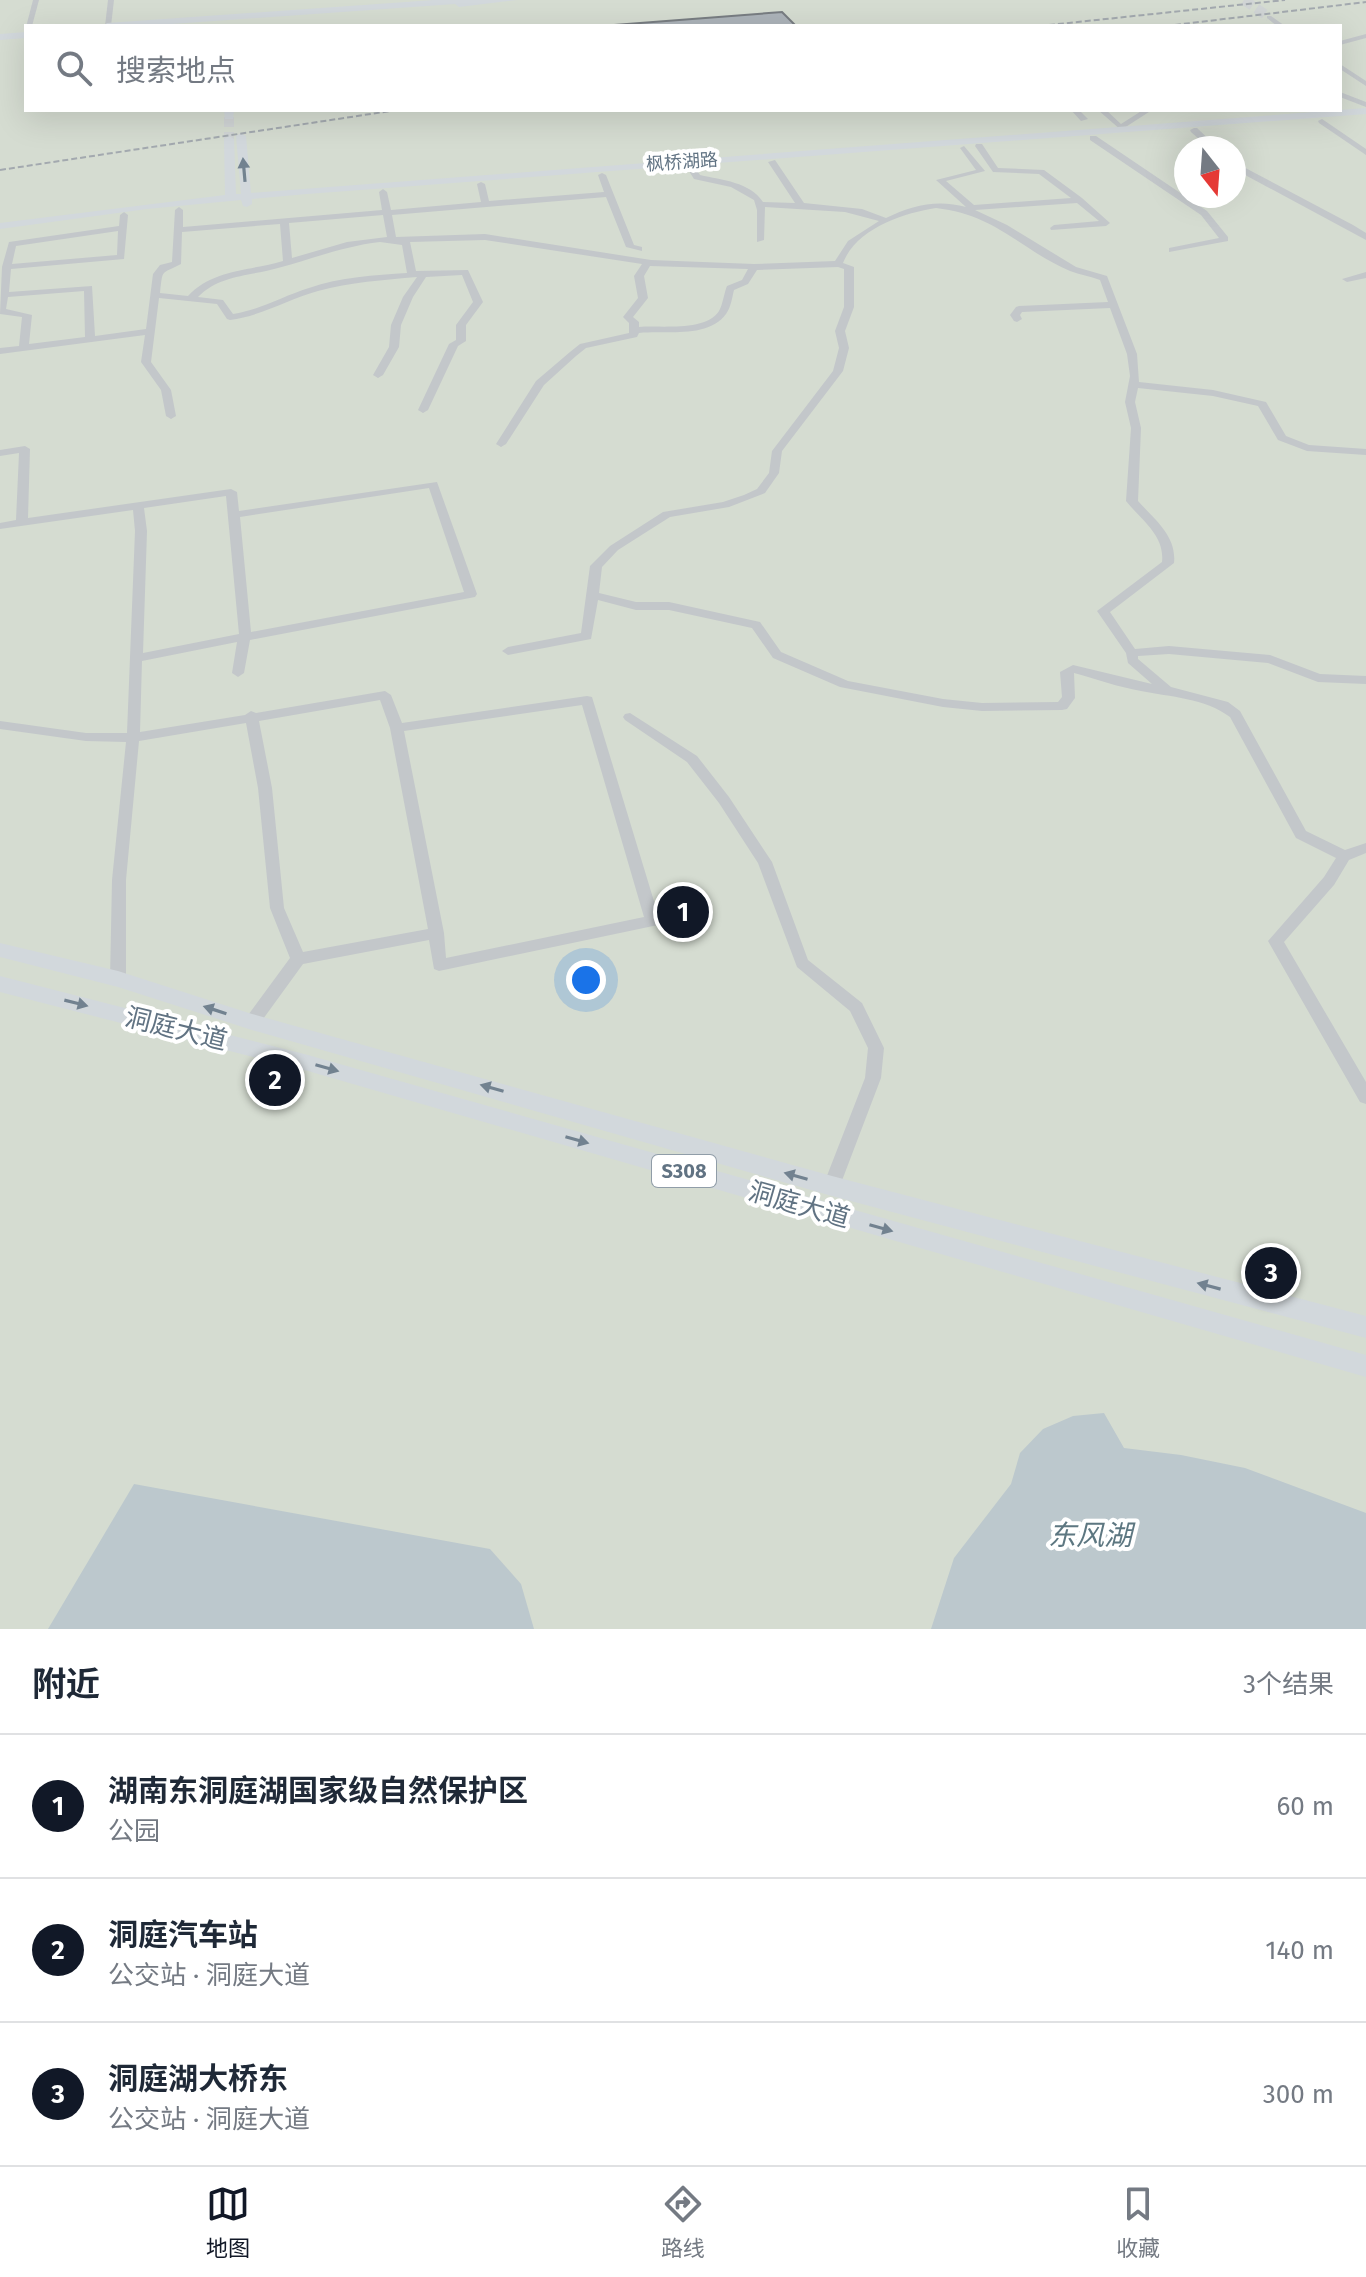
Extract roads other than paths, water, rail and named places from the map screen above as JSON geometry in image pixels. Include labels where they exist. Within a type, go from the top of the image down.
[{"type":"main road","points":[[157,24],[230,21],[418,2],[470,0]]},
{"type":"main road","points":[[186,24],[513,0]]},
{"type":"main road","points":[[0,36],[24,34]]},
{"type":"main road","name":"枫桥湖路","points":[[0,229],[124,222],[247,200],[1121,128],[1366,111]]},
{"type":"main road","name":"枫桥湖路","points":[[0,229],[231,198],[247,200],[383,192],[1366,118]]},
{"type":"main road","points":[[241,136],[247,200]]},
{"type":"main road","points":[[229,139],[231,198]]},
{"type":"main road","name":"洞庭大道","points":[[0,950],[118,979],[252,1022],[832,1186],[1366,1327]]},
{"type":"main road","name":"洞庭大道","points":[[0,984],[308,1063],[1366,1366]]},
{"type":"street","points":[[30,24],[36,0]]},
{"type":"street","points":[[108,24],[111,0]]},
{"type":"street","points":[[1269,17],[1279,24]]},
{"type":"street","points":[[1342,42],[1366,36]]},
{"type":"street","points":[[1342,67],[1366,84]]},
{"type":"street","points":[[1342,95],[1366,105]]},
{"type":"street","points":[[1077,112],[1084,119]]},
{"type":"street","points":[[1104,112],[1121,128],[1145,112]]},
{"type":"street","points":[[1322,121],[1366,153]]},
{"type":"street","points":[[1194,130],[1201,136]]},
{"type":"street","points":[[1093,138],[1204,213],[1225,239],[1172,250]]},
{"type":"street","points":[[979,146],[999,170]]},
{"type":"street","points":[[964,148],[981,171]]},
{"type":"street","points":[[772,162],[802,207]]},
{"type":"street","points":[[691,168],[697,177],[744,189],[760,204],[880,216],[886,221]]},
{"type":"street","points":[[1054,228],[1106,223],[1079,200],[1041,172],[981,171],[940,180],[972,208],[1079,200]]},
{"type":"street","points":[[1246,172],[1273,189],[1326,211],[1366,237]]},
{"type":"street","points":[[602,175],[630,247],[639,249]]},
{"type":"street","points":[[481,184],[486,205]]},
{"type":"street","points":[[383,192],[392,240]]},
{"type":"street","points":[[178,230],[609,194]]},
{"type":"street","points":[[760,204],[760,240]]},
{"type":"street","points":[[838,264],[849,243],[909,209],[932,204],[984,214],[1072,269],[1104,278],[1132,354],[1130,402],[1136,428],[1132,501],[1164,536],[1171,552],[1168,563],[1103,611],[1132,653],[1132,660],[1166,690]]},
{"type":"street","points":[[171,416],[166,390],[146,362],[158,274],[163,267],[176,264],[179,210]]},
{"type":"street","points":[[284,221],[288,262]]},
{"type":"street","points":[[7,267],[121,257],[124,222],[12,244],[7,267],[1,311],[27,315],[24,347]]},
{"type":"street","points":[[192,297],[209,284],[226,277],[332,248],[392,240],[485,237],[648,262],[754,267],[838,264],[849,267],[849,307],[840,331],[844,348],[838,371],[777,451],[774,473],[764,482],[761,491],[725,505],[667,514],[649,525],[614,548],[596,566],[587,636],[508,651]]},
{"type":"street","points":[[392,240],[406,243],[412,273]]},
{"type":"street","points":[[501,444],[547,375],[583,346],[634,335],[635,330],[628,317],[643,298],[639,276],[648,262]]},
{"type":"street","points":[[635,330],[694,327],[710,321],[724,312],[730,288],[745,282],[754,267]]},
{"type":"street","points":[[156,295],[220,302],[230,317],[246,316],[320,288],[412,273],[465,272],[478,302],[461,325],[461,341],[454,344],[423,410]]},
{"type":"street","points":[[378,375],[394,347],[392,337],[408,297],[423,275],[412,273]]},
{"type":"street","points":[[1347,279],[1366,275]]},
{"type":"street","points":[[4,295],[89,288],[90,339]]},
{"type":"street","points":[[1048,295],[1058,307]]},
{"type":"street","points":[[1017,319],[1015,315],[1019,309],[1113,305]]},
{"type":"street","points":[[0,351],[151,331]]},
{"type":"street","points":[[1133,384],[1262,404],[1282,438],[1307,448],[1366,452]]},
{"type":"street","points":[[0,453],[25,449],[22,523]]},
{"type":"street","points":[[135,658],[471,594],[433,484],[234,515]]},
{"type":"street","points":[[0,526],[231,492],[245,635],[238,673]]},
{"type":"street","points":[[118,979],[119,880],[133,738],[141,531],[138,506]]},
{"type":"street","points":[[593,595],[636,606],[669,606],[756,625],[777,655],[797,666],[845,684],[943,703],[982,707],[1062,706],[1069,698],[1066,672],[1073,669],[1223,705],[1235,714],[1301,834],[1344,856]]},
{"type":"street","points":[[1132,653],[1169,650],[1270,659],[1318,678],[1366,680]]},
{"type":"street","points":[[0,725],[86,737],[133,738],[251,715],[385,695],[397,728],[436,933],[439,965],[653,921],[587,700],[397,728]]},
{"type":"street","points":[[251,715],[265,788],[277,908],[298,959]]},
{"type":"street","points":[[630,717],[692,759],[724,800],[765,862],[802,963],[856,1007],[876,1048],[873,1078],[832,1186]]},
{"type":"street","points":[[1366,848],[1344,856],[1329,881],[1276,941],[1366,1097]]},
{"type":"street","points":[[252,1022],[298,959],[436,933]]},
{"type":"water","name":"东风湖","points":[[1104,1413],[1124,1448],[1245,1468],[1366,1513],[1366,1629],[931,1629],[954,1558],[1011,1484],[1020,1453],[1043,1429],[1073,1416]]},
{"type":"water","points":[[134,1484],[490,1549],[521,1584],[534,1629],[48,1629]]},
{"type":"tunnel","points":[[1244,0],[1269,17]]},
{"type":"tunnel","points":[[229,117],[229,139]]},
{"type":"railway","points":[[1059,24],[1285,0]]},
{"type":"railway","points":[[1183,24],[1366,2]]},
{"type":"railway","points":[[0,170],[384,112]]},
{"type":"place","name":"湖南东洞庭湖国家级自然保护区","points":[[683,912]]},
{"type":"place","name":"洞庭汽车站","points":[[275,1080]]},
{"type":"place","name":"洞庭湖大桥东","points":[[1271,1273]]}]
